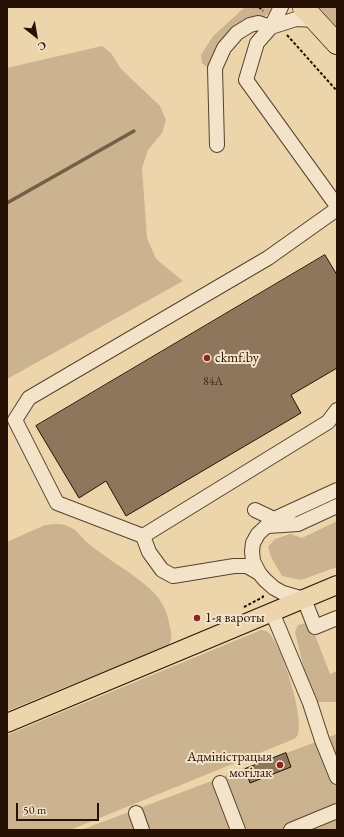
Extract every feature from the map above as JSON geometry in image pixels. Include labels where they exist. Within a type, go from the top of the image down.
[{"type":"highway","points":[[310,14],[337,44]]},
{"type":"main road","points":[[7,722],[337,585]]},
{"type":"street","points":[[281,7],[274,24],[257,43],[246,80],[337,208],[268,258],[29,398],[15,420],[57,503],[143,536],[149,552],[162,570],[173,576],[234,566],[247,566],[259,573],[274,588],[291,596],[304,599],[316,627],[337,618]]},
{"type":"street","points":[[217,144],[215,68],[224,48],[237,33],[250,25],[258,23],[274,24],[310,14]]},
{"type":"street","points":[[143,536],[328,422],[337,410]]},
{"type":"street","points":[[259,573],[253,561],[252,551],[253,543],[258,534],[271,522],[337,490]]},
{"type":"street","points":[[255,510],[271,522],[298,524],[337,506]]},
{"type":"street","points":[[272,612],[310,703],[322,740],[337,776]]},
{"type":"street","points":[[220,783],[238,830]]},
{"type":"street","points":[[291,830],[337,812]]},
{"type":"street","points":[[136,813],[142,830]]},
{"type":"path","points":[[259,7],[337,90]]},
{"type":"shaded area","points":[[245,7],[276,7],[264,17],[248,22],[214,65],[207,67],[202,63],[201,55],[213,36]]},
{"type":"shaded area","points":[[315,7],[337,7],[337,30]]},
{"type":"shaded area","points":[[102,46],[111,53],[121,69],[160,106],[166,120],[162,133],[148,150],[142,168],[147,238],[156,259],[183,281],[7,379],[7,68]]},
{"type":"shaded area","points":[[337,521],[337,567],[301,580],[282,576],[271,557],[268,547],[275,539],[290,534],[302,538]]},
{"type":"shaded area","points":[[57,524],[74,529],[89,544],[135,577],[156,595],[161,601],[168,618],[171,641],[169,645],[7,711],[7,542],[45,525]]},
{"type":"shaded area","points":[[310,622],[330,674],[337,671],[337,702],[318,702],[304,669],[295,632],[298,625]]},
{"type":"shaded area","points":[[261,630],[268,632],[274,641],[280,652],[291,682],[298,713],[299,725],[298,735],[294,739],[70,830],[7,830],[7,735]]},
{"type":"shaded area","points":[[337,734],[337,830],[81,830]]},
{"type":"building","points":[[325,255],[337,275],[337,368],[291,395],[301,413],[126,516],[106,481],[79,498],[36,426]]},
{"type":"building","points":[[286,753],[291,767],[250,783],[245,769]]},
{"type":"waterway","points":[[7,203],[134,131]]},
{"type":"place","name":"ckmf.by","points":[[207,358]]},
{"type":"place","name":"1-я вароты","points":[[197,618]]},
{"type":"place","name":"Адміністрацыя могілак","points":[[280,765]]}]
